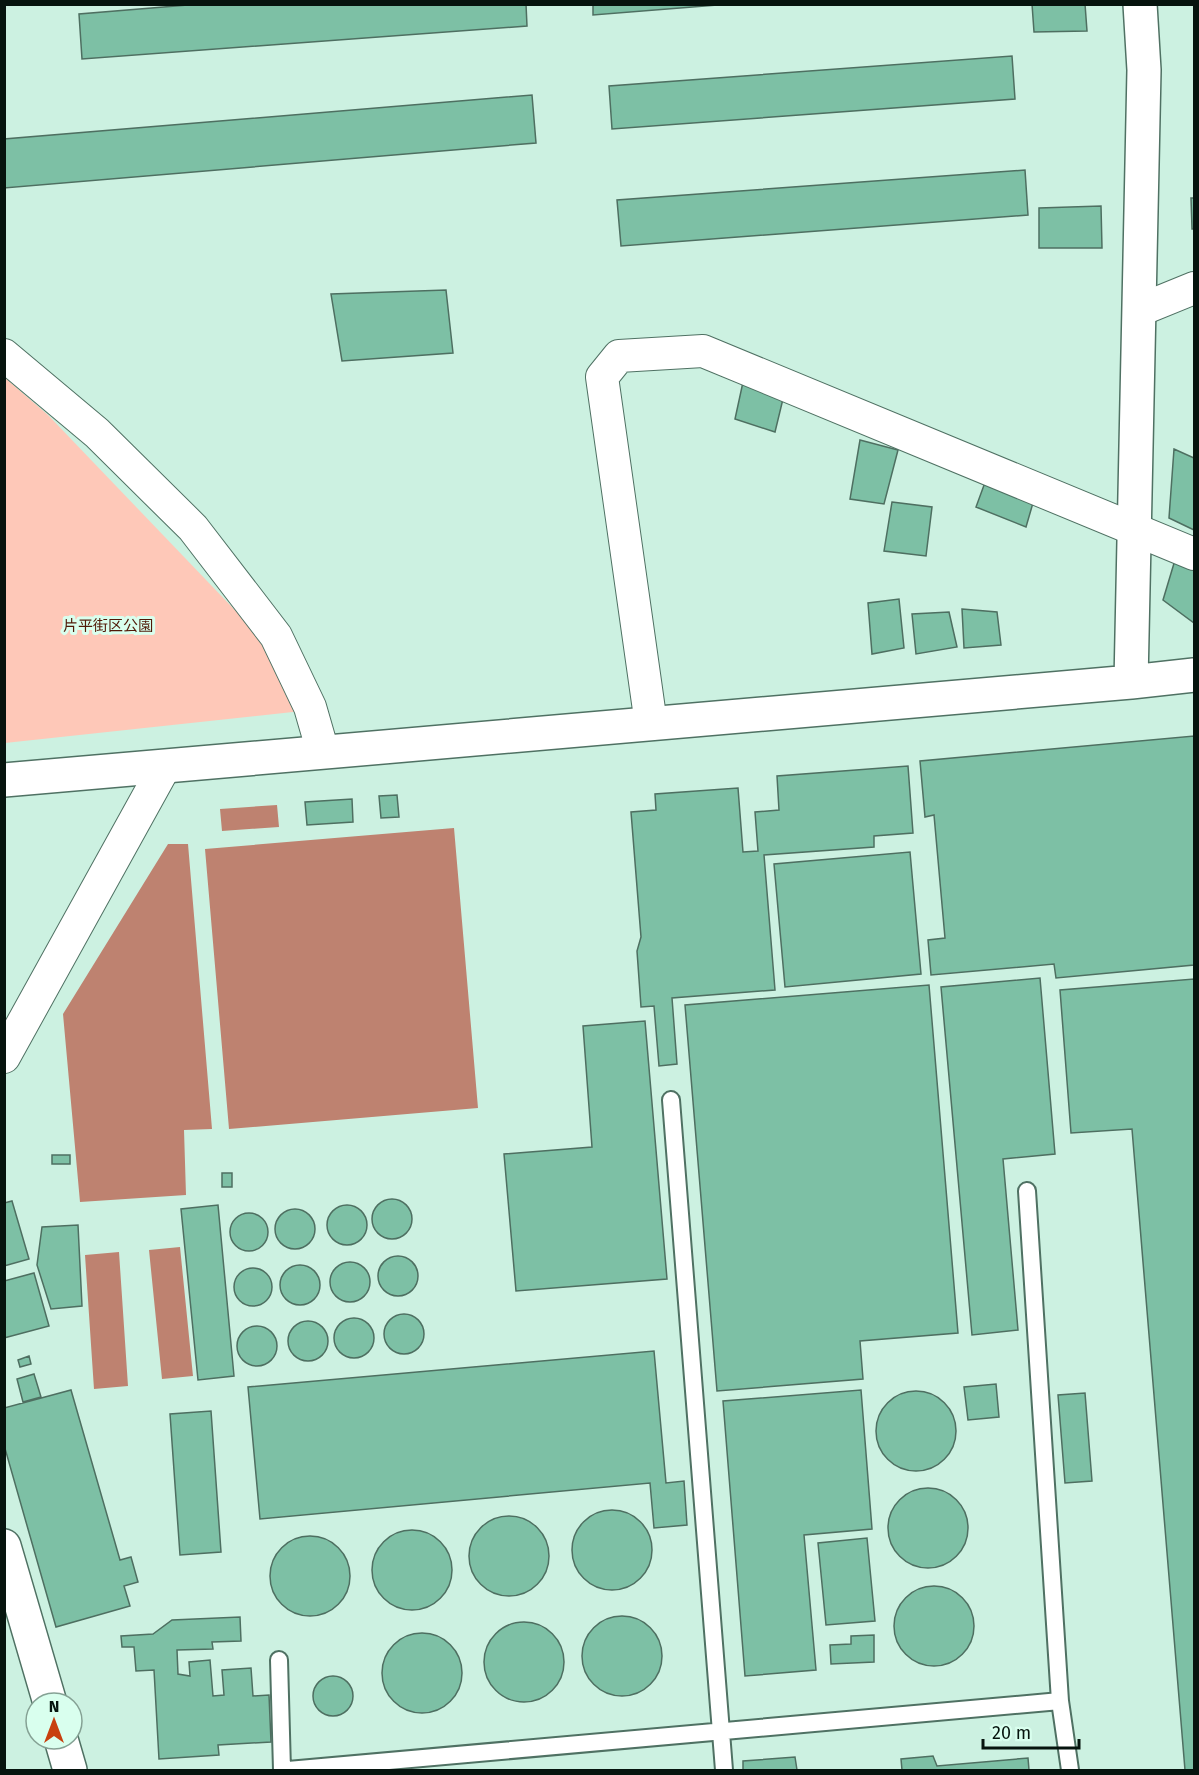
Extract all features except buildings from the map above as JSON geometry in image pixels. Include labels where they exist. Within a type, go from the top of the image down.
[{"type":"street","points":[[1131,682],[1144,70],[1140,4]]},
{"type":"street","points":[[1140,310],[1194,288]]},
{"type":"street","points":[[651,724],[602,377],[619,356],[703,351],[1194,554]]},
{"type":"street","points":[[4,355],[97,433],[193,528],[276,636],[310,707],[323,753]]},
{"type":"street","points":[[4,780],[1194,675]]},
{"type":"street","points":[[4,1057],[165,766]]},
{"type":"street","points":[[4,1546],[46,1691]]},
{"type":"street","points":[[64,1751],[70,1770]]},
{"type":"lane","points":[[671,1100],[724,1770]]},
{"type":"lane","points":[[1027,1191],[1060,1701],[1070,1770]]},
{"type":"lane","points":[[279,1660],[282,1770]]},
{"type":"lane","points":[[288,1770],[1060,1701]]},
{"type":"green space","name":"片平街区公園","points":[[4,377],[48,415],[254,630],[302,711],[5,743]]},
{"type":"shaded area","points":[[277,805],[279,827],[222,831],[220,809]]},
{"type":"shaded area","points":[[454,828],[478,1108],[229,1129],[205,849]]},
{"type":"shaded area","points":[[168,844],[188,844],[212,1129],[184,1130],[186,1195],[80,1202],[63,1014]]},
{"type":"shaded area","points":[[180,1247],[193,1376],[162,1379],[149,1250]]},
{"type":"shaded area","points":[[119,1252],[128,1386],[94,1389],[85,1255]]}]
